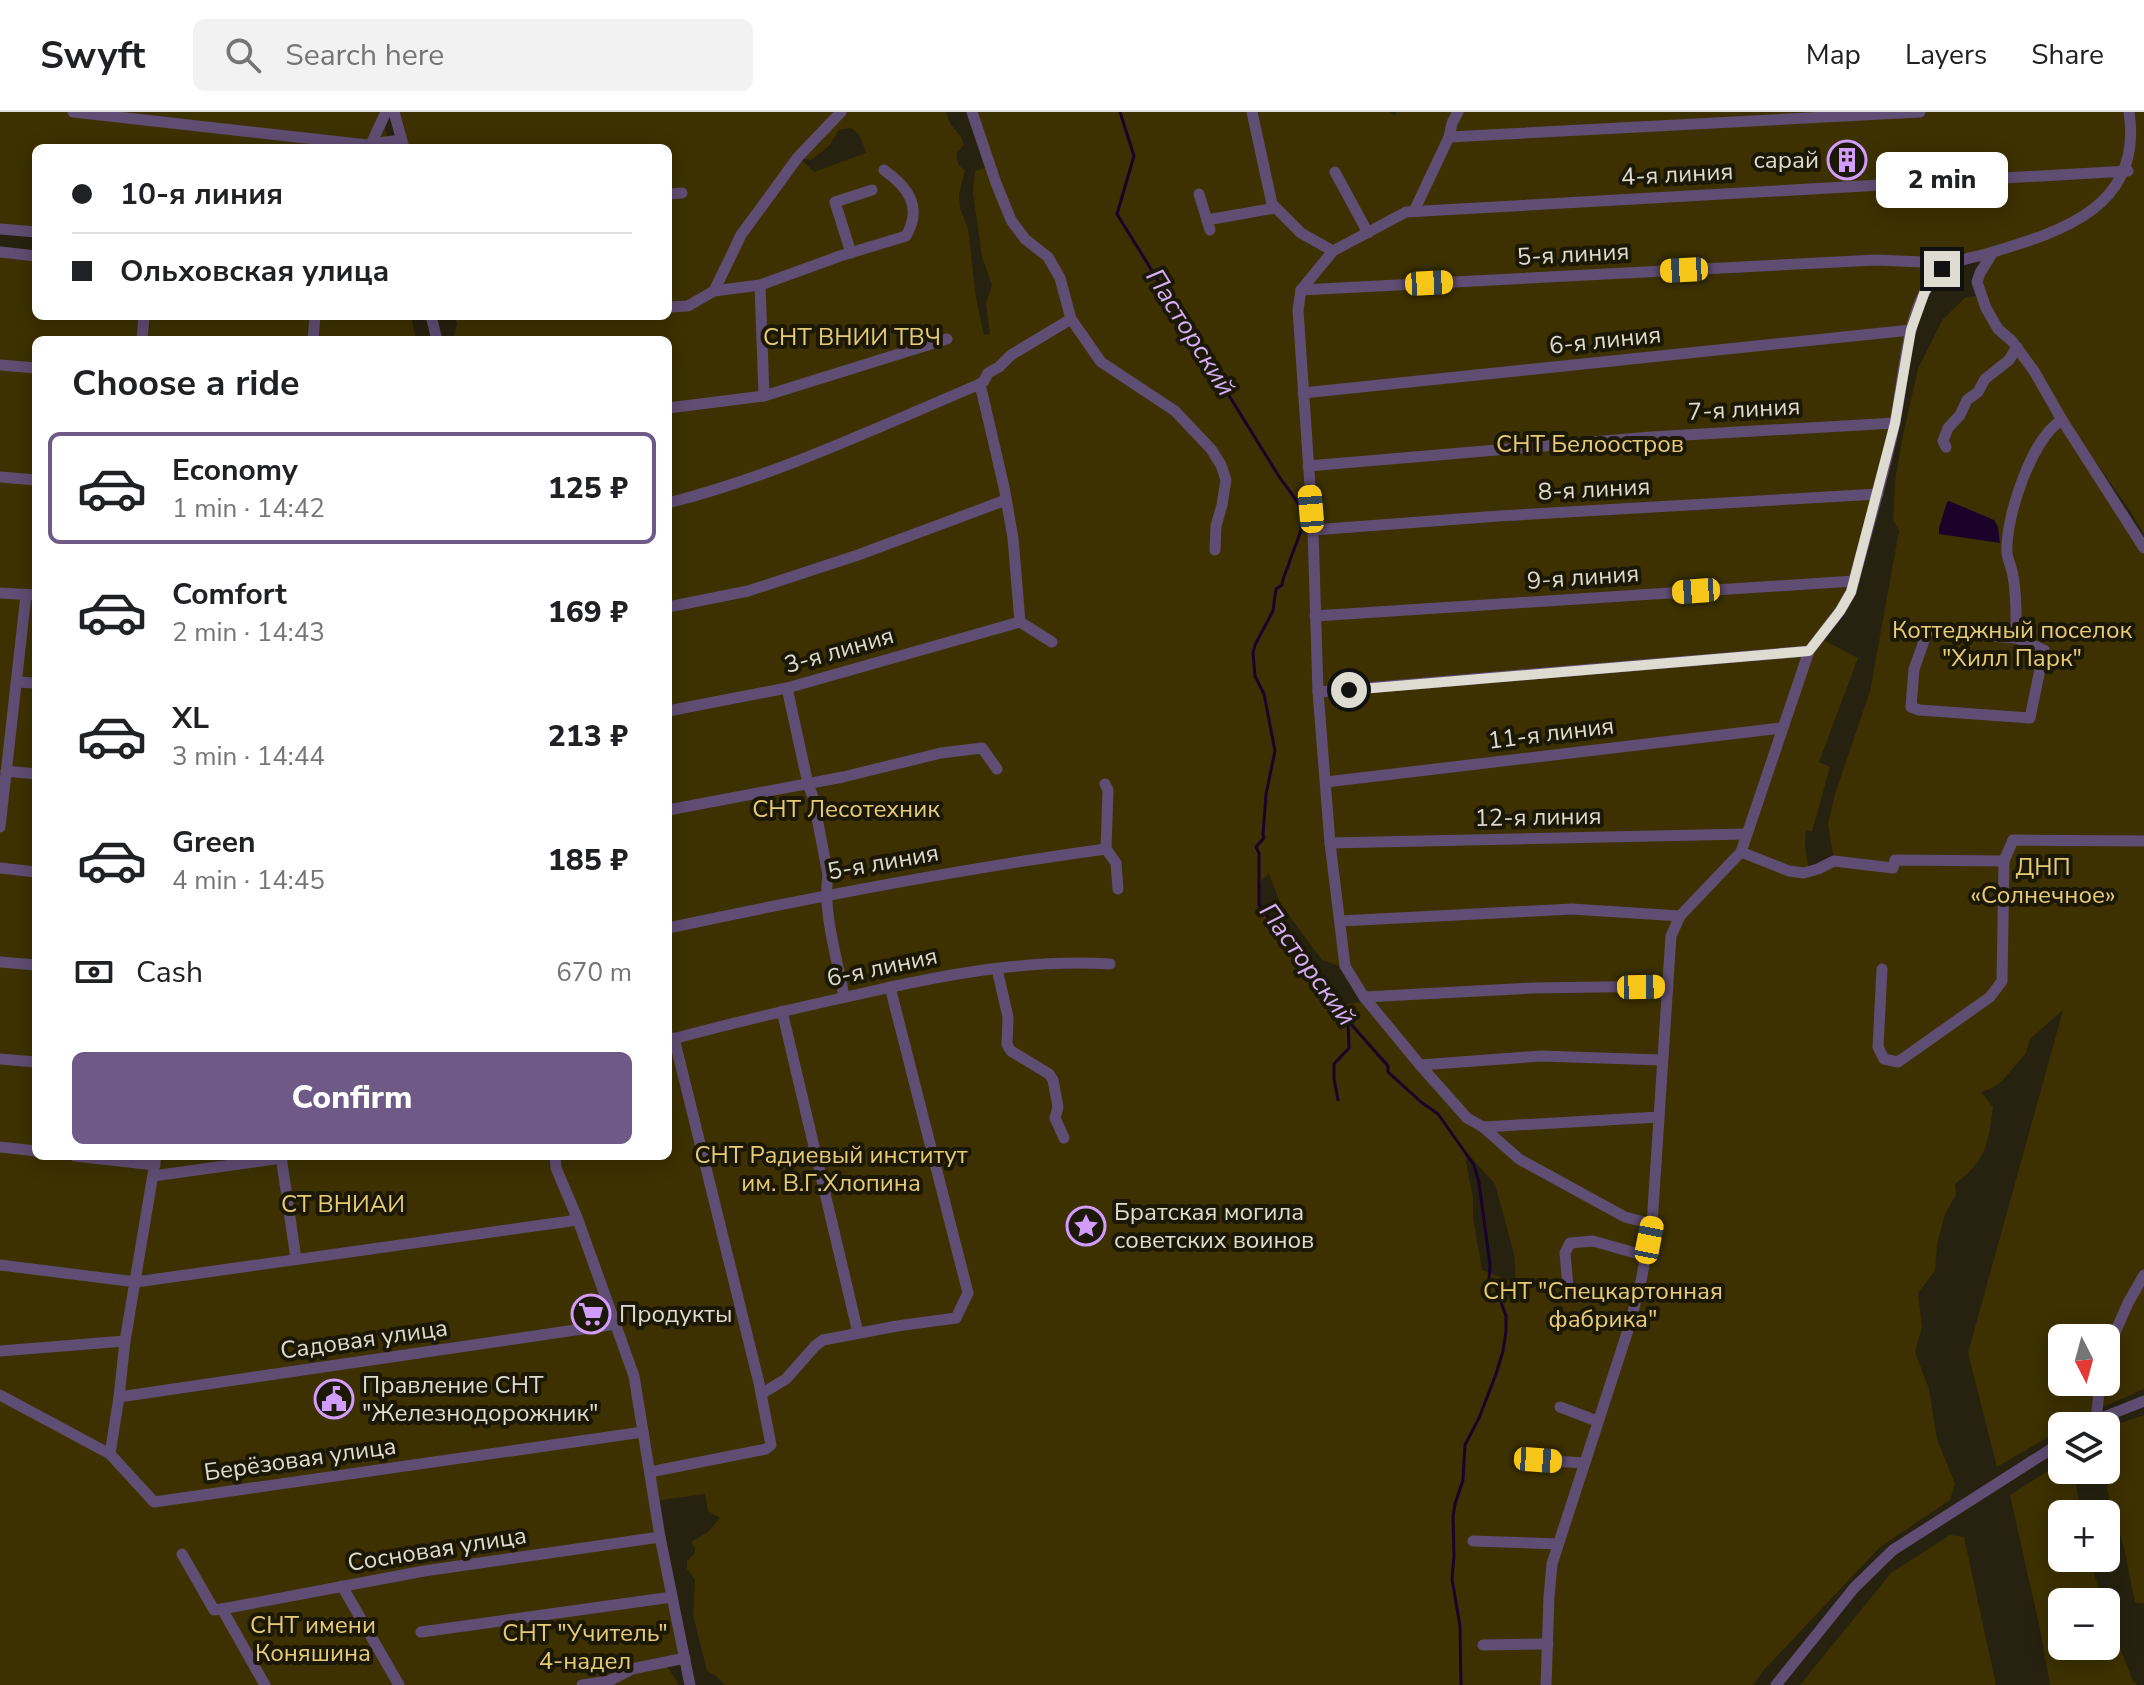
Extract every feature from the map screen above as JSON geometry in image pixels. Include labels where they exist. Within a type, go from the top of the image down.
[{"type":"street","points":[[73,112],[352,144],[402,144],[394,112]]},
{"type":"street","points":[[371,144],[386,112]]},
{"type":"street","points":[[672,307],[688,306],[724,283],[741,235],[798,157],[841,112]]},
{"type":"street","points":[[972,112],[1011,220],[1025,239],[1043,251],[1054,267],[1071,319],[1101,362],[1175,411],[1211,449],[1221,465],[1226,480],[1216,526],[1215,550]]},
{"type":"street","points":[[1250,112],[1256,124],[1272,204],[1301,233],[1333,251],[1301,290],[1298,310],[1313,530],[1318,692],[1330,843],[1345,966],[1364,997],[1467,1118],[1483,1127],[1519,1159],[1625,1217],[1652,1224]]},
{"type":"street","points":[[1414,211],[1458,112]]},
{"type":"street","points":[[1449,137],[1920,112]]},
{"type":"street","points":[[1546,1685],[1552,1564],[1628,1330],[1652,1224],[1671,936],[1680,916],[1741,852],[1809,651],[1851,592],[1895,423],[1911,330],[1925,291],[1942,268],[2046,235],[2100,209],[2116,193],[2133,159],[2134,131],[2129,112]]},
{"type":"street","points":[[724,283],[760,285],[902,238],[911,229],[913,210],[910,197],[905,187],[884,170]]},
{"type":"street","name":"4-я линия","points":[[1333,251],[1406,212],[1414,211],[2128,171]]},
{"type":"street","points":[[1335,172],[1368,233]]},
{"type":"street","points":[[851,253],[835,202],[872,190]]},
{"type":"street","points":[[672,194],[682,193]]},
{"type":"street","points":[[1199,194],[1208,225],[1275,208]]},
{"type":"street","points":[[0,229],[32,232]]},
{"type":"street","points":[[0,252],[32,256]]},
{"type":"street","points":[[1993,252],[1980,273],[1977,286],[1991,319],[2017,347],[2144,548]]},
{"type":"street","name":"5-я линия","points":[[1301,290],[1876,260],[1923,262],[1942,268]]},
{"type":"street","points":[[760,285],[764,396]]},
{"type":"street","points":[[672,502],[716,491],[779,468],[980,384],[988,373],[1011,355],[1071,319]]},
{"type":"street","name":"6-я линия","points":[[1303,393],[1911,330]]},
{"type":"street","points":[[672,408],[764,396],[947,339]]},
{"type":"street","points":[[1946,447],[1943,441],[1948,428],[1960,415],[1967,400],[1978,392],[1985,379],[2009,360],[2017,347]]},
{"type":"street","points":[[0,365],[32,368]]},
{"type":"street","points":[[980,384],[1013,538],[1020,622],[1052,642]]},
{"type":"street","points":[[2016,638],[2013,572],[2007,554],[2013,509],[2041,442],[2062,420]]},
{"type":"street","name":"7-я линия","points":[[1308,466],[1651,437],[1895,423]]},
{"type":"street","points":[[0,477],[32,480]]},
{"type":"street","name":"8-я линия","points":[[1313,530],[1878,494]]},
{"type":"street","points":[[672,606],[748,591],[1006,500]]},
{"type":"street","name":"9-я линия","points":[[1315,616],[1854,581]]},
{"type":"street","points":[[0,593],[31,595],[16,682],[0,827]]},
{"type":"street","name":"3-я линия","points":[[672,710],[787,688],[1020,622]]},
{"type":"street","points":[[1928,630],[2016,638],[2044,650],[2030,718],[1911,707],[1914,669],[1928,630]]},
{"type":"street","points":[[1318,692],[1809,651]]},
{"type":"street","points":[[16,682],[32,683]]},
{"type":"street","points":[[787,688],[828,875],[828,916],[844,997]]},
{"type":"street","name":"11-я линия","points":[[1326,782],[1781,728]]},
{"type":"street","points":[[672,809],[843,777],[941,753],[982,748],[997,769]]},
{"type":"street","points":[[6,771],[32,774]]},
{"type":"street","points":[[1105,784],[1108,790],[1106,849],[1116,863],[1118,889]]},
{"type":"street","name":"12-я линия","points":[[1330,843],[1746,834]]},
{"type":"street","points":[[1882,969],[1878,1047],[1884,1059],[1898,1062],[1990,997],[2002,981],[2004,861],[2013,840],[2144,841]]},
{"type":"street","name":"5-я линия","points":[[672,927],[827,894],[1106,849]]},
{"type":"street","points":[[1741,852],[1789,871],[1804,873],[1834,861],[1893,868],[1895,860],[2004,861]]},
{"type":"street","points":[[0,868],[32,872]]},
{"type":"street","points":[[1340,921],[1572,909],[1680,916]]},
{"type":"street","points":[[0,962],[32,965]]},
{"type":"street","name":"6-я линия","points":[[672,1039],[933,977],[1060,962],[1110,964]]},
{"type":"street","points":[[997,969],[1008,1017],[1007,1044],[1011,1051],[1049,1074],[1053,1080],[1058,1107],[1055,1118],[1064,1138]]},
{"type":"street","points":[[1364,997],[1533,988],[1668,986]]},
{"type":"street","points":[[761,1394],[786,1379],[823,1340],[956,1318],[968,1293],[890,987]]},
{"type":"street","points":[[782,1011],[858,1333]]},
{"type":"street","points":[[650,1472],[768,1449],[771,1445],[761,1394],[672,1043]]},
{"type":"street","points":[[1420,1065],[1541,1056],[1662,1060]]},
{"type":"street","points":[[0,1059],[32,1062]]},
{"type":"street","points":[[1483,1127],[1659,1117]]},
{"type":"street","points":[[0,1147],[32,1151]]},
{"type":"street","points":[[107,1160],[155,1166],[239,1160]]},
{"type":"street","points":[[281,1160],[296,1259]]},
{"type":"street","points":[[555,1160],[634,1376],[660,1537],[690,1685]]},
{"type":"street","points":[[0,1395],[110,1454],[125,1341],[155,1166]]},
{"type":"street","points":[[0,1265],[136,1282],[578,1220]]},
{"type":"street","points":[[1568,1287],[1565,1253],[1570,1243],[1593,1241],[1646,1256]]},
{"type":"street","points":[[2119,1324],[2144,1275]]},
{"type":"street","name":"Садовая улица","points":[[119,1397],[616,1324]]},
{"type":"street","points":[[0,1351],[125,1341]]},
{"type":"street","points":[[2118,1412],[2144,1401]]},
{"type":"street","points":[[1560,1407],[1597,1421]]},
{"type":"street","name":"Берёзовая улица","points":[[110,1454],[154,1502],[643,1432]]},
{"type":"street","points":[[1776,1685],[1854,1588],[1893,1550],[2048,1451]]},
{"type":"street","points":[[1538,1460],[1584,1463]]},
{"type":"street","name":"Сосновая улица","points":[[222,1609],[424,1571],[660,1537]]},
{"type":"street","points":[[1473,1541],[1558,1544]]},
{"type":"street","points":[[182,1554],[214,1610],[222,1609],[265,1685]]},
{"type":"street","points":[[342,1586],[399,1685]]},
{"type":"street","points":[[421,1632],[672,1597]]},
{"type":"street","points":[[1483,1645],[1548,1644]]},
{"type":"street","points":[[582,1685],[609,1681],[632,1669],[685,1658]]},
{"type":"green space","points":[[0,112],[381,112],[389,144],[32,144],[32,232],[0,230]]},
{"type":"green space","points":[[394,112],[946,112],[964,145],[957,152],[958,163],[965,170],[959,194],[960,208],[968,229],[984,335],[990,334],[986,303],[992,285],[982,257],[973,193],[975,171],[990,166],[972,112],[1389,112],[1395,116],[1396,112],[2144,112],[2144,535],[2131,512],[1999,326],[1977,286],[1988,259],[1957,263],[1925,291],[1852,591],[1820,638],[1858,658],[1819,762],[1830,767],[1812,832],[1806,830],[1805,845],[1809,871],[1834,861],[1828,824],[1870,691],[1899,531],[1893,520],[1895,480],[1918,369],[1943,319],[1965,298],[1975,296],[2011,344],[2144,553],[2144,1389],[2092,1412],[2048,1412],[2048,1437],[1997,1467],[1968,1353],[2063,1010],[2030,1039],[2026,1053],[2002,1081],[1981,1092],[1993,1107],[1987,1141],[1980,1159],[1955,1184],[1956,1195],[1945,1214],[1937,1245],[1935,1271],[1918,1293],[1922,1327],[1915,1352],[1929,1389],[1937,1439],[1955,1484],[1950,1500],[1880,1547],[1753,1685],[725,1685],[707,1671],[693,1615],[695,1580],[687,1569],[687,1561],[695,1553],[691,1542],[708,1532],[720,1518],[708,1511],[705,1494],[655,1501],[682,1658],[582,1685],[0,1685],[0,252],[32,256],[32,320],[412,320],[415,336],[32,336],[32,1160],[672,1160],[672,336],[453,336],[456,320],[672,320],[672,144],[403,144]],"holes":[[[850,128],[856,132],[866,153],[814,172],[800,158],[811,160],[829,146],[839,130]],[[1269,874],[1281,905],[1322,960],[1347,969],[1367,1001],[1335,1006],[1259,905],[1260,882]],[[1467,1153],[1495,1184],[1514,1254],[1516,1283],[1482,1270]]]},
{"type":"green space","points":[[2144,1415],[2144,1603],[2135,1603],[2120,1534],[2120,1500],[2110,1500],[2107,1490],[2108,1484],[2120,1484],[2120,1424]]},
{"type":"green space","points":[[2048,1471],[2048,1484],[2076,1484],[2079,1500],[2048,1500],[2048,1572],[2094,1572],[2098,1588],[2048,1588],[2048,1660],[2120,1660],[2120,1648],[2137,1685],[2050,1685],[2010,1495]]},
{"type":"green space","points":[[1950,1535],[1964,1537],[1996,1685],[1800,1685],[1891,1573]]},
{"type":"green space","points":[[667,1666],[679,1685],[609,1685],[634,1673]]},
{"type":"shaded area","points":[[1949,501],[1994,520],[2000,543],[1939,534]]},
{"type":"waterway","name":"Пасторский","points":[[1120,112],[1134,156],[1117,214],[1303,516],[1282,585],[1276,589],[1273,611],[1253,653],[1255,676],[1264,694],[1275,751],[1266,794],[1264,838],[1256,847],[1259,853],[1259,905],[1335,1006],[1388,1066],[1388,1072],[1438,1114],[1474,1165],[1479,1183],[1489,1278],[1506,1316],[1506,1331],[1496,1374],[1465,1445],[1463,1480],[1453,1517],[1452,1579],[1460,1626],[1461,1685]]},
{"type":"waterway","points":[[1338,1100],[1334,1064],[1349,1048],[1348,1022]]},
{"type":"place","name":"сарай","points":[[1847,160]]},
{"type":"place","name":"Братская могила советских воинов","points":[[1086,1226]]},
{"type":"place","name":"Продукты","points":[[591,1314]]},
{"type":"place","name":"Правление СНТ \"Железнодорожник\"","points":[[334,1399]]},
{"type":"route","points":[[1349,690],[1809,651],[1851,592],[1895,423],[1911,330],[1925,291],[1942,269]]},
{"type":"park label","name":"СНТ ВНИИ ТВЧ","points":[[852,337]]},
{"type":"park label","name":"СНТ Белоостров","points":[[1590,444]]},
{"type":"park label","name":"Коттеджный поселок \"Хилл Парк\"","points":[[2012,644]]},
{"type":"park label","name":"СНТ Лесотехник","points":[[846,809]]},
{"type":"park label","name":"ДНП «Солнечное»","points":[[2043,881]]},
{"type":"park label","name":"СНТ Радиевый институт им. В.Г.Хлопина","points":[[831,1169]]},
{"type":"park label","name":"СТ ВНИАИ","points":[[343,1204]]},
{"type":"park label","name":"СНТ \"Спецкартонная фабрика\"","points":[[1603,1305]]},
{"type":"park label","name":"СНТ имени Коняшина","points":[[313,1639]]},
{"type":"park label","name":"СНТ \"Учитель\" 4-надел","points":[[585,1647]]}]
